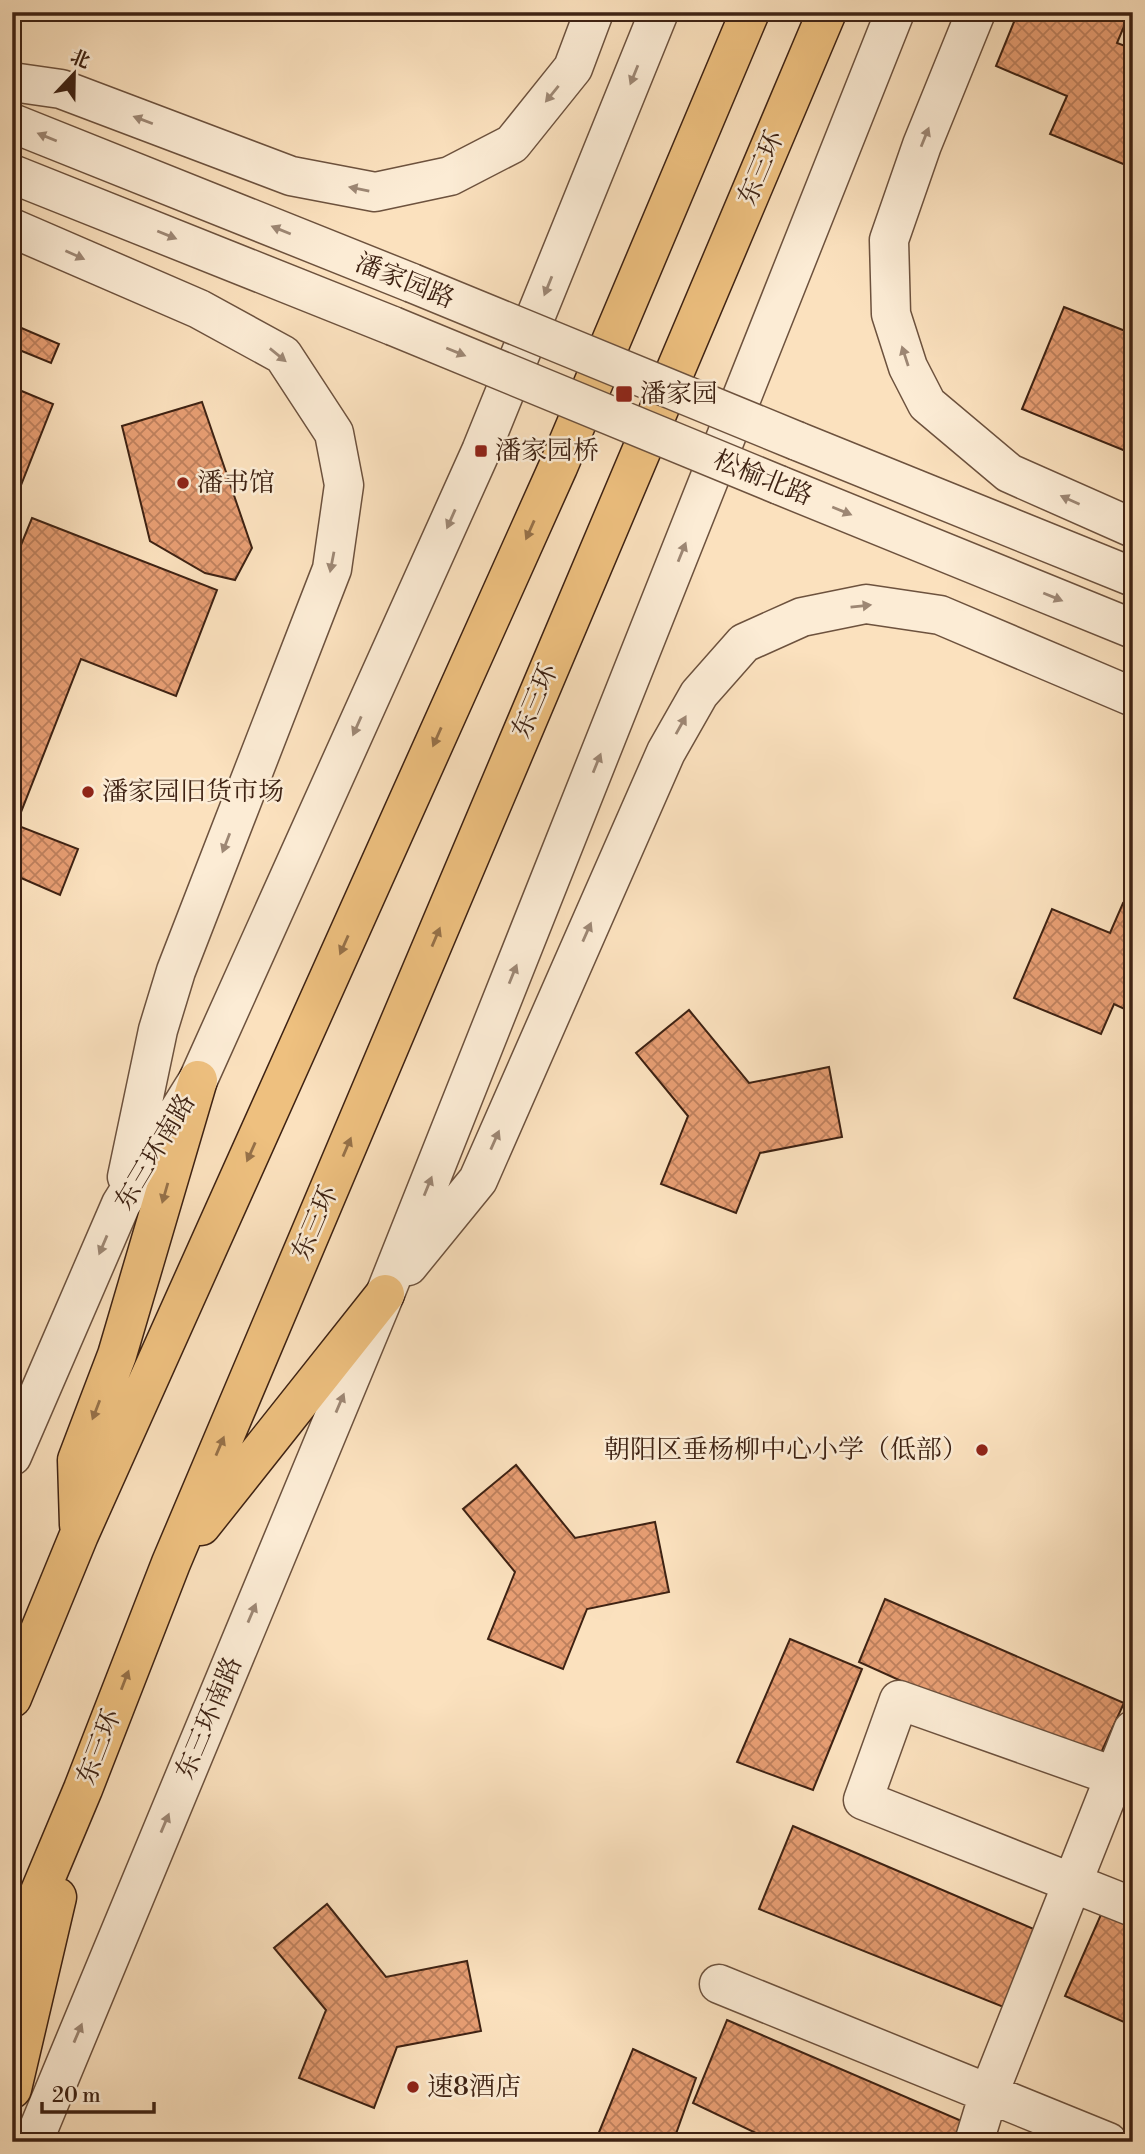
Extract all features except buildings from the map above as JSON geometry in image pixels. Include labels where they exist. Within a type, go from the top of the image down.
[{"type":"highway","points":[[12,1698],[20,1668],[558,467],[750,12]]},
{"type":"highway","name":"东三环","points":[[12,1958],[83,1789],[171,1563],[827,12]]},
{"type":"highway","points":[[79,1535],[77,1460],[117,1356],[198,1080]]},
{"type":"highway","points":[[171,1563],[385,1294]]},
{"type":"highway","points":[[12,2090],[83,1789]]},
{"type":"street","points":[[12,82],[61,89],[291,176],[375,192],[450,176],[512,144],[573,68],[594,12]]},
{"type":"street","name":"东三环南路","points":[[12,1456],[121,1205],[198,1080],[481,451],[659,12]]},
{"type":"street","name":"东三环南路","points":[[33,2142],[385,1294],[895,12]]},
{"type":"street","points":[[976,12],[922,145],[889,240],[891,314],[908,367],[927,404],[1009,473],[1133,528]]},
{"type":"street","name":"潘家园路","points":[[12,123],[797,441]]},
{"type":"street","name":"潘家园路","points":[[12,174],[393,326]]},
{"type":"street","points":[[12,228],[199,309],[283,355],[334,433],[344,485],[332,569],[172,983],[158,1030],[121,1205]]},
{"type":"street","name":"松榆北路","points":[[393,326],[1133,629]]},
{"type":"street","name":"松榆北路","points":[[797,441],[1133,577]]},
{"type":"street","points":[[385,1294],[478,1180],[666,752],[699,694],[744,643],[802,617],[866,604],[940,615],[1133,696]]},
{"type":"street","points":[[1124,1779],[899,1700],[863,1800],[1133,1907]]},
{"type":"street","points":[[974,2142],[989,2093],[1073,1882],[1124,1779],[1133,1730]]},
{"type":"street","points":[[719,1984],[1108,2142]]},
{"type":"place","name":"潘家园","points":[[624,394]]},
{"type":"place","name":"潘家园桥","points":[[481,451]]},
{"type":"place","name":"潘书馆","points":[[183,483]]},
{"type":"place","name":"潘家园旧货市场","points":[[88,792]]},
{"type":"place","name":"朝阳区垂杨柳中心小学（低部）","points":[[982,1450]]},
{"type":"place","name":"速8酒店","points":[[413,2087]]}]
